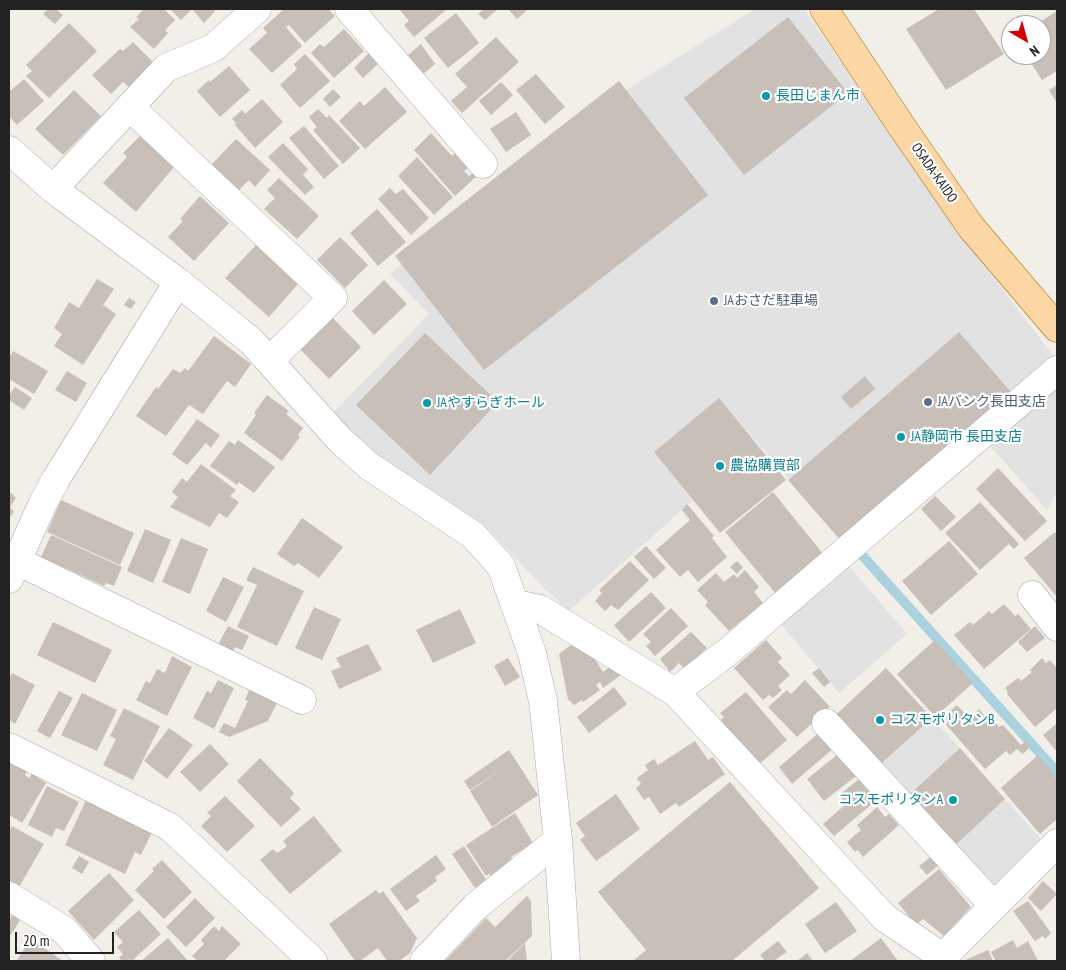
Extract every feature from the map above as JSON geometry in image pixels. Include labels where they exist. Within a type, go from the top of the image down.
[{"type":"main road","name":"OSADA-KAIDO","points":[[824,9],[971,227],[1057,328]]},
{"type":"street","points":[[53,189],[166,68],[213,48],[257,9]]},
{"type":"street","points":[[349,9],[483,164]]},
{"type":"street","points":[[130,107],[333,298],[269,361]]},
{"type":"street","points":[[9,150],[53,189],[178,282],[251,341],[340,440],[369,466],[473,535],[501,566],[532,653],[543,701],[558,840],[566,961]]},
{"type":"street","points":[[178,282],[56,479],[12,566],[302,700]]},
{"type":"street","points":[[675,692],[730,650],[1057,370]]},
{"type":"street","points":[[1032,595],[1057,627]]},
{"type":"street","points":[[516,604],[540,609],[675,692],[885,918],[942,960],[1057,843]]},
{"type":"street","points":[[826,723],[994,906]]},
{"type":"street","points":[[9,746],[170,827],[313,961]]},
{"type":"street","points":[[424,961],[475,907],[558,840]]},
{"type":"street","points":[[9,896],[64,930],[91,961]]},
{"type":"shaded area","name":"JAおさだ駐車場","points":[[755,9],[804,9],[940,207],[1055,358],[1013,393],[959,332],[789,479],[719,399],[654,452],[693,500],[569,611],[543,587],[485,526],[349,435],[334,412],[429,314],[390,274],[483,189],[591,112]]},
{"type":"shaded area","points":[[1057,370],[1057,492],[1047,510],[981,436]]},
{"type":"shaded area","points":[[847,564],[907,634],[839,693],[780,623]]},
{"type":"shaded area","points":[[932,718],[960,748],[901,801],[874,771]]},
{"type":"shaded area","points":[[1005,799],[1051,850],[994,906],[948,852]]},
{"type":"building","points":[[48,9],[56,9],[63,15],[55,24],[43,14]]},
{"type":"building","points":[[144,9],[164,9],[175,20],[165,30],[168,33],[154,49],[130,27],[139,19],[136,17]]},
{"type":"building","points":[[170,9],[192,9],[181,20]]},
{"type":"building","points":[[192,9],[213,9],[215,11],[204,23]]},
{"type":"building","points":[[284,9],[328,9],[335,16],[305,43],[289,25],[286,27],[302,46],[272,73],[249,49],[267,33],[263,28]]},
{"type":"building","points":[[399,9],[447,9],[414,37],[404,25],[409,21]]},
{"type":"building","points":[[484,9],[498,9],[485,20],[478,14]]},
{"type":"building","points":[[508,9],[528,9],[517,19]]},
{"type":"building","points":[[939,9],[974,9],[1001,50],[1001,56],[946,90],[906,29]]},
{"type":"building","points":[[1057,11],[1057,71],[1042,80],[1032,65],[1051,65],[1051,15]]},
{"type":"building","points":[[456,13],[479,43],[448,68],[424,38]]},
{"type":"building","name":"長田じまん市","points":[[788,17],[848,93],[744,175],[684,98]]},
{"type":"building","points":[[69,23],[97,51],[49,98],[26,76],[32,71],[26,65]]},
{"type":"building","points":[[344,29],[364,51],[334,78],[311,53],[320,44],[324,47]]},
{"type":"building","points":[[496,37],[519,62],[462,113],[451,101],[467,87],[455,74]]},
{"type":"building","points":[[133,42],[153,62],[129,87],[123,82],[111,94],[92,75],[120,49],[123,51]]},
{"type":"building","points":[[421,44],[435,64],[423,74],[408,55]]},
{"type":"building","points":[[369,53],[378,64],[363,78],[354,68]]},
{"type":"building","points":[[305,54],[330,81],[300,108],[280,85],[297,69],[294,64]]},
{"type":"building","points":[[229,66],[250,90],[220,117],[197,91]]},
{"type":"building","points":[[536,74],[565,107],[545,124],[516,90]]},
{"type":"building","points":[[24,79],[44,101],[17,125],[9,116],[9,92]]},
{"type":"building","points":[[619,81],[708,195],[484,370],[395,256]]},
{"type":"building","points":[[501,82],[513,95],[491,115],[479,101]]},
{"type":"building","points":[[1057,85],[1057,103],[1049,90]]},
{"type":"building","points":[[385,87],[407,112],[365,149],[339,121],[360,101],[364,106]]},
{"type":"building","points":[[333,89],[341,97],[330,107],[323,99]]},
{"type":"building","points":[[74,90],[101,116],[63,155],[35,129]]},
{"type":"building","points":[[262,99],[283,122],[255,148],[232,119],[242,110],[245,114]]},
{"type":"building","points":[[318,109],[327,118],[329,115],[360,148],[343,164],[313,130],[317,127],[309,117]]},
{"type":"building","points":[[516,112],[531,135],[506,152],[490,129]]},
{"type":"building","points":[[304,126],[339,166],[324,179],[289,138]]},
{"type":"building","points":[[431,133],[452,156],[457,152],[470,166],[464,171],[469,176],[474,172],[478,175],[455,196],[414,150]]},
{"type":"building","points":[[140,136],[174,167],[136,212],[103,183],[127,157],[123,153]]},
{"type":"building","points":[[236,139],[270,170],[255,187],[249,180],[239,190],[211,165]]},
{"type":"building","points":[[283,143],[308,169],[303,175],[314,187],[305,195],[268,157]]},
{"type":"building","points":[[417,157],[453,197],[434,215],[398,176]]},
{"type":"building","points":[[279,178],[319,216],[297,239],[264,209],[275,198],[267,190]]},
{"type":"building","points":[[390,188],[396,194],[403,189],[429,218],[411,235],[378,199]]},
{"type":"building","points":[[200,196],[229,223],[194,261],[168,237],[183,221],[180,219]]},
{"type":"building","points":[[377,209],[406,242],[378,266],[350,233]]},
{"type":"building","points":[[340,237],[368,265],[345,288],[317,260]]},
{"type":"building","points":[[256,245],[298,284],[269,317],[225,278]]},
{"type":"building","points":[[97,279],[114,289],[103,305],[116,314],[83,365],[54,346],[62,334],[54,328],[69,302],[79,308]]},
{"type":"building","points":[[384,280],[407,304],[374,335],[352,311]]},
{"type":"building","points":[[129,298],[136,302],[131,309],[124,305]]},
{"type":"building","points":[[331,316],[361,347],[329,379],[298,347]]},
{"type":"building","name":"JA静岡市 長田支店","points":[[959,332],[1013,394],[842,542],[788,480]]},
{"type":"building","name":"JAやすらぎホール","points":[[425,333],[498,402],[430,475],[356,405]]},
{"type":"building","points":[[214,336],[251,364],[235,387],[227,381],[203,414],[189,405],[166,436],[136,416],[156,387],[158,389],[173,369],[180,373],[185,368],[188,371]]},
{"type":"building","points":[[13,351],[48,371],[34,394],[9,379],[9,358]]},
{"type":"building","points":[[67,371],[87,383],[76,402],[55,390]]},
{"type":"building","points":[[865,376],[875,389],[851,409],[841,397]]},
{"type":"building","points":[[15,387],[32,398],[24,410],[9,400],[9,395]]},
{"type":"building","points":[[267,395],[289,411],[286,414],[303,428],[298,435],[300,437],[282,461],[244,433],[256,415],[254,413]]},
{"type":"building","name":"農協購買部","points":[[719,398],[786,480],[720,533],[654,452]]},
{"type":"building","points":[[197,419],[220,435],[211,448],[206,443],[187,465],[172,454]]},
{"type":"building","points":[[238,440],[275,467],[254,493],[239,482],[237,485],[210,466],[229,441],[235,445]]},
{"type":"building","points":[[201,464],[236,490],[230,496],[239,502],[227,518],[219,513],[210,527],[170,507],[178,497],[172,492],[182,478],[187,482]]},
{"type":"building","points":[[998,468],[1047,521],[1025,541],[976,489]]},
{"type":"building","points":[[9,491],[16,498],[10,507],[14,512],[9,518]]},
{"type":"building","points":[[773,492],[824,555],[776,594],[725,532]]},
{"type":"building","points":[[935,496],[956,517],[941,531],[921,509]]},
{"type":"building","points":[[61,500],[134,533],[120,565],[47,532]]},
{"type":"building","points":[[980,502],[1019,544],[1014,549],[1009,544],[980,570],[945,533]]},
{"type":"building","points":[[687,504],[714,536],[712,538],[727,557],[698,582],[688,570],[680,577],[656,550],[690,520],[682,510]]},
{"type":"building","points":[[302,518],[343,547],[319,578],[298,563],[294,566],[277,554]]},
{"type":"building","points":[[145,529],[171,540],[153,583],[127,571]]},
{"type":"building","points":[[1055,532],[1057,535],[1057,597],[1024,558]]},
{"type":"building","points":[[51,535],[122,567],[114,586],[106,583],[104,586],[41,557]]},
{"type":"building","points":[[181,538],[208,549],[190,594],[162,582]]},
{"type":"building","points":[[949,541],[978,574],[931,615],[902,581]]},
{"type":"building","points":[[646,546],[666,568],[654,579],[634,557]]},
{"type":"building","points":[[630,561],[649,580],[618,610],[611,605],[605,611],[595,601],[602,593],[599,590]]},
{"type":"building","points":[[737,561],[743,567],[737,574],[730,567]]},
{"type":"building","points":[[253,567],[304,591],[277,646],[237,627],[257,585],[246,580]]},
{"type":"building","points":[[745,570],[759,587],[754,592],[763,603],[729,631],[705,605],[708,602],[697,590],[716,573],[724,582],[734,574],[737,578]]},
{"type":"building","points":[[223,577],[244,587],[226,622],[206,611]]},
{"type":"building","points":[[651,592],[666,608],[629,642],[614,625]]},
{"type":"building","points":[[1004,604],[1015,616],[1018,614],[1031,629],[984,669],[954,635],[970,622],[973,625],[989,611],[992,614]]},
{"type":"building","points":[[314,607],[341,619],[322,660],[295,648]]},
{"type":"building","points":[[671,608],[688,626],[655,656],[646,646],[651,642],[643,634]]},
{"type":"building","points":[[460,609],[476,643],[433,663],[416,630]]},
{"type":"building","points":[[53,622],[112,650],[95,683],[37,655]]},
{"type":"building","points":[[228,626],[249,636],[242,650],[235,647],[232,652],[218,645]]},
{"type":"building","points":[[1035,626],[1045,638],[1027,652],[1018,642]]},
{"type":"building","points":[[691,632],[707,648],[684,669],[679,663],[670,672],[660,659]]},
{"type":"building","points":[[766,640],[782,658],[778,662],[790,675],[778,686],[782,690],[773,698],[769,695],[763,700],[734,668]]},
{"type":"building","points":[[935,640],[973,683],[935,717],[897,674]]},
{"type":"building","points":[[368,644],[382,670],[339,689],[331,671],[341,667],[336,658]]},
{"type":"building","points":[[571,645],[593,656],[603,672],[613,665],[621,675],[603,688],[600,682],[596,685],[600,690],[583,702],[582,700],[574,705],[568,699],[559,654]]},
{"type":"building","points":[[172,656],[192,667],[167,716],[136,700],[146,681],[150,683],[157,669],[165,673]]},
{"type":"building","points":[[508,658],[520,677],[505,686],[494,666]]},
{"type":"building","points":[[1042,658],[1046,663],[1050,660],[1057,668],[1057,708],[1035,727],[1007,694],[1008,692],[1005,688],[1018,678],[1021,681],[1032,672],[1030,670]]},
{"type":"building","points":[[819,668],[830,682],[824,687],[812,673]]},
{"type":"building","name":"コスモポリタンB","points":[[886,668],[932,718],[873,771],[828,722]]},
{"type":"building","points":[[12,673],[35,685],[15,724],[9,720],[9,679]]},
{"type":"building","points":[[218,680],[234,688],[214,729],[193,718],[207,691],[211,693]]},
{"type":"building","points":[[805,680],[830,707],[797,737],[768,707],[787,690],[791,694]]},
{"type":"building","points":[[614,687],[627,704],[589,733],[577,717]]},
{"type":"building","points":[[250,688],[278,701],[268,721],[229,737],[219,732],[224,723],[235,728],[248,701],[245,700]]},
{"type":"building","points":[[59,691],[73,698],[50,738],[37,731]]},
{"type":"building","points":[[746,692],[787,740],[757,766],[719,721],[724,717],[720,713]]},
{"type":"building","points":[[82,693],[117,710],[97,751],[61,735]]},
{"type":"building","points":[[957,705],[969,718],[979,709],[991,724],[994,721],[999,727],[1003,725],[1021,745],[1026,741],[1030,747],[1023,754],[1017,749],[1010,755],[1006,751],[985,769],[941,719]]},
{"type":"building","points":[[124,708],[160,726],[133,780],[103,765],[116,739],[110,736]]},
{"type":"building","points":[[1057,723],[1057,752],[1043,735]]},
{"type":"building","points":[[169,728],[193,745],[167,779],[144,761]]},
{"type":"building","points":[[821,731],[835,747],[792,784],[779,767]]},
{"type":"building","points":[[695,741],[708,760],[713,757],[725,774],[679,807],[676,803],[660,814],[649,797],[644,800],[636,788],[641,784],[637,778],[648,770],[645,765],[654,759],[658,765]]},
{"type":"building","points":[[210,744],[229,764],[200,792],[180,772]]},
{"type":"building","name":"コスモポリタンA","points":[[960,748],[1005,799],[948,852],[901,802]]},
{"type":"building","points":[[509,750],[538,795],[492,827],[470,791],[505,767],[470,790],[464,781]]},
{"type":"building","points":[[842,751],[860,773],[824,801],[807,779]]},
{"type":"building","points":[[1038,755],[1057,779],[1057,819],[1040,834],[1001,788]]},
{"type":"building","points":[[260,758],[294,793],[290,798],[301,809],[281,827],[237,781]]},
{"type":"building","points":[[9,759],[29,768],[25,775],[29,778],[32,774],[46,783],[22,823],[9,815]]},
{"type":"building","points":[[859,779],[868,790],[871,788],[879,798],[834,836],[823,824],[846,804],[839,795]]},
{"type":"building","points":[[730,782],[819,888],[732,961],[633,961],[646,950],[598,892]]},
{"type":"building","points":[[47,786],[79,802],[64,831],[56,828],[52,837],[28,825]]},
{"type":"building","points":[[616,794],[640,829],[596,861],[580,840],[585,836],[576,823]]},
{"type":"building","points":[[225,796],[255,826],[227,852],[201,826],[211,816],[207,813]]},
{"type":"building","points":[[87,798],[153,830],[141,855],[135,852],[125,874],[65,845]]},
{"type":"building","points":[[877,807],[885,817],[889,814],[899,825],[863,857],[858,850],[855,852],[847,842],[861,830],[857,825]]},
{"type":"building","points":[[515,813],[533,843],[511,857],[513,860],[491,876],[489,874],[486,876],[466,845]]},
{"type":"building","points":[[314,816],[342,851],[290,894],[260,860],[273,849],[277,853],[287,846],[283,841]]},
{"type":"building","points":[[12,826],[44,844],[19,887],[9,880],[9,831]]},
{"type":"building","points":[[464,846],[487,881],[475,888],[452,854]]},
{"type":"building","points":[[436,855],[446,869],[435,877],[437,881],[416,896],[420,901],[406,911],[390,889]]},
{"type":"building","points":[[933,855],[940,864],[927,875],[919,866]]},
{"type":"building","points":[[79,856],[89,862],[82,874],[72,868]]},
{"type":"building","points":[[162,860],[192,892],[164,919],[135,890]]},
{"type":"building","points":[[939,869],[971,907],[944,936],[923,919],[916,925],[898,903]]},
{"type":"building","points":[[109,873],[134,900],[94,940],[68,911]]},
{"type":"building","points":[[1043,881],[1057,894],[1041,911],[1028,898]]},
{"type":"building","points":[[376,890],[379,894],[383,891],[417,938],[410,953],[399,961],[387,961],[378,948],[360,961],[355,961],[329,924]]},
{"type":"building","points":[[527,896],[531,901],[532,936],[505,961],[445,961],[486,918],[495,927]]},
{"type":"building","points":[[195,898],[215,918],[186,947],[166,927]]},
{"type":"building","points":[[1028,901],[1051,933],[1045,939],[1043,936],[1035,941],[1013,911]]},
{"type":"building","points":[[836,902],[857,931],[825,953],[805,924]]},
{"type":"building","points":[[139,910],[161,934],[132,961],[130,959],[123,961],[119,958],[123,954],[117,947],[123,942],[114,932]]},
{"type":"building","points":[[12,915],[20,920],[11,935],[9,933],[9,920]]},
{"type":"building","points":[[214,926],[219,931],[222,926],[241,944],[224,961],[198,961],[192,956],[204,944],[201,940]]},
{"type":"building","points":[[168,938],[188,961],[141,961]]},
{"type":"building","points":[[881,938],[898,961],[850,961]]},
{"type":"building","points":[[31,939],[63,961],[16,961]]},
{"type":"building","points":[[1013,940],[1017,948],[1028,941],[1038,961],[996,961],[991,952]]},
{"type":"building","points":[[778,941],[787,952],[774,961],[765,961],[760,955]]},
{"type":"building","points":[[525,943],[527,961],[507,961]]},
{"type":"building","points":[[988,950],[993,961],[963,961]]},
{"type":"building","points":[[807,953],[813,961],[797,961]]},
{"type":"waterway","points":[[860,553],[1057,772]]},
{"type":"place","name":"長田じまん市","points":[[766,96]]},
{"type":"place","name":"JAおさだ駐車場","points":[[714,301]]},
{"type":"place","name":"JAバンク長田支店","points":[[928,402]]},
{"type":"place","name":"JAやすらぎホール","points":[[427,403]]},
{"type":"place","name":"JA静岡市 長田支店","points":[[901,437]]},
{"type":"place","name":"農協購買部","points":[[720,466]]},
{"type":"place","name":"コスモポリタンB","points":[[880,720]]},
{"type":"place","name":"コスモポリタンA","points":[[953,800]]}]
